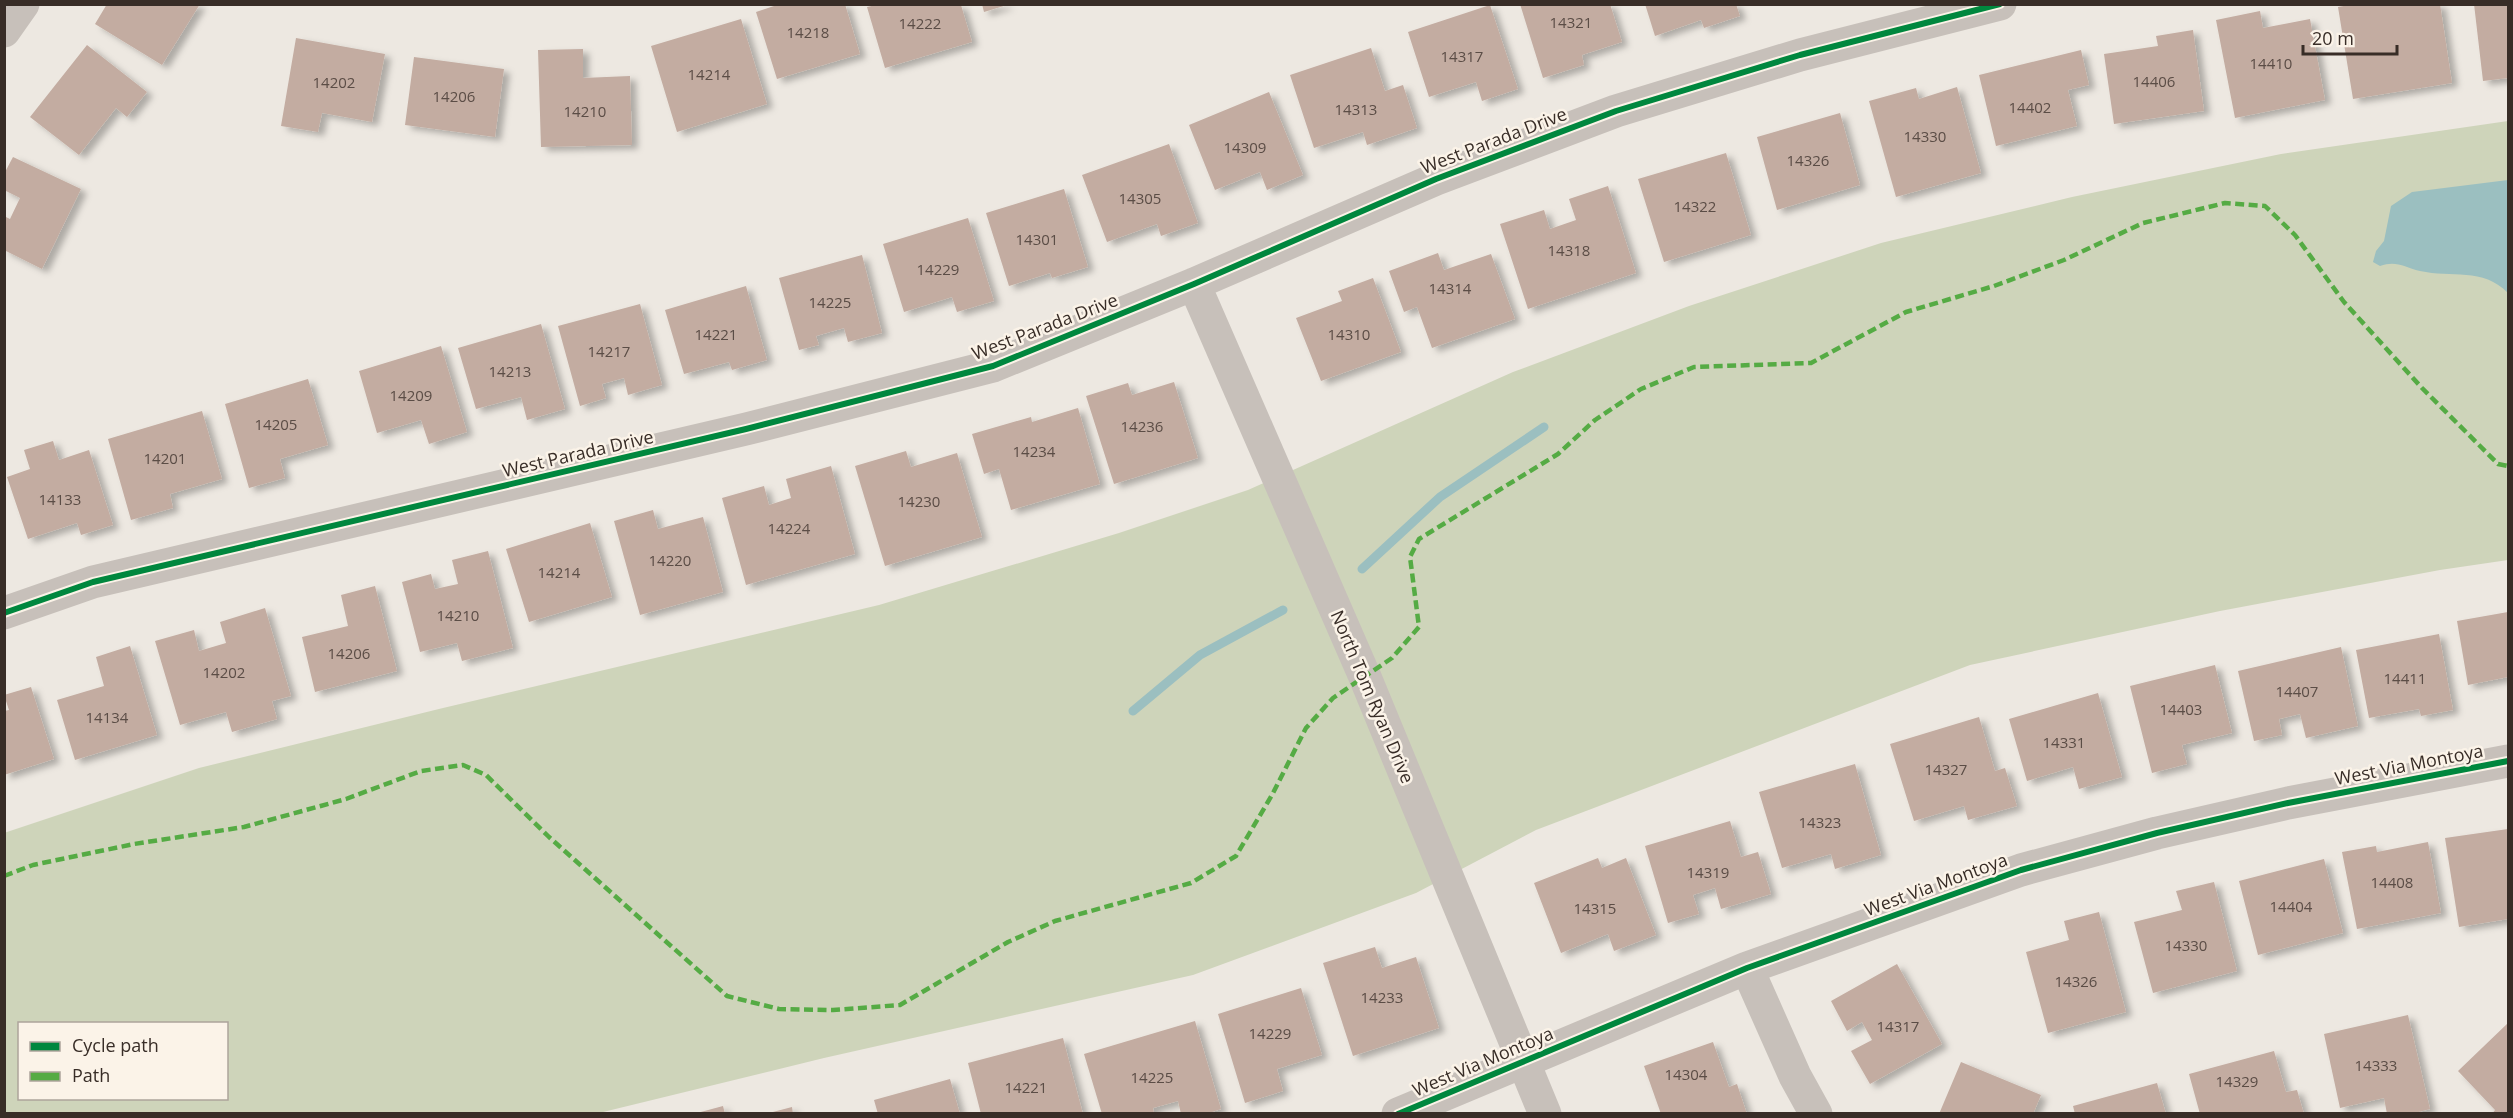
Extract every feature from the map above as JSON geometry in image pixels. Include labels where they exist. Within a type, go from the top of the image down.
[{"type":"street","points":[[4,31],[23,4]]},
{"type":"street","name":"West Parada Drive","points":[[4,613],[93,582],[722,435],[993,366],[1194,284],[1436,179],[1616,111],[1800,55],[2000,4]]},
{"type":"street","name":"North Tom Ryan Drive","points":[[1194,284],[1365,677],[1545,1113]]},
{"type":"street","name":"West Via Montoya","points":[[1398,1113],[1747,968],[2021,870],[2157,833],[2331,794],[2508,761]]},
{"type":"street","points":[[1747,968],[1795,1076],[1816,1113]]},
{"type":"green space","points":[[2508,121],[2508,560],[2440,570],[2220,611],[1970,665],[1536,830],[1416,893],[1193,975],[824,1058],[599,1113],[5,1113],[4,833],[199,768],[879,605],[1119,533],[1248,490],[1513,372],[1689,306],[1881,243],[2072,197],[2281,154]]},
{"type":"water","points":[[2508,180],[2508,293],[2498,285],[2477,276],[2432,273],[2395,264],[2380,266],[2373,262],[2376,251],[2384,241],[2391,206],[2412,192]]},
{"type":"building","points":[[107,4],[200,4],[162,65],[95,24]]},
{"type":"building","points":[[780,4],[845,4],[860,54],[777,79],[756,12]]},
{"type":"building","points":[[982,4],[1007,4],[1007,5],[984,12]]},
{"type":"building","points":[[1520,4],[1610,4],[1622,42],[1582,55],[1584,65],[1543,78]]},
{"type":"building","points":[[1645,4],[1736,4],[1740,16],[1704,28],[1701,20],[1655,36]]},
{"type":"building","points":[[2355,4],[2440,4],[2452,83],[2353,99],[2338,7]]},
{"type":"building","points":[[2474,4],[2508,4],[2508,78],[2483,81]]},
{"type":"building","points":[[876,5],[961,5],[972,42],[885,68],[867,7]]},
{"type":"building","points":[[1490,5],[1518,89],[1482,101],[1476,82],[1429,97],[1408,32]]},
{"type":"building","points":[[2260,11],[2263,28],[2310,19],[2325,100],[2235,118],[2216,20]]},
{"type":"building","points":[[741,19],[767,104],[677,132],[651,46]]},
{"type":"building","points":[[2193,30],[2204,111],[2114,124],[2104,54],[2158,46],[2156,36]]},
{"type":"building","points":[[296,38],[385,54],[372,122],[322,113],[318,132],[281,126]]},
{"type":"building","points":[[87,45],[147,92],[127,117],[116,108],[79,155],[30,117]]},
{"type":"building","points":[[1371,48],[1385,91],[1403,85],[1417,128],[1367,145],[1363,132],[1314,148],[1290,75]]},
{"type":"building","points":[[583,49],[583,78],[630,76],[632,145],[541,147],[538,50]]},
{"type":"building","points":[[2081,50],[2089,85],[2068,90],[2077,126],[1996,146],[1979,75]]},
{"type":"building","points":[[414,57],[504,69],[495,137],[405,125]]},
{"type":"building","points":[[1957,87],[1981,173],[1896,197],[1869,101],[1916,88],[1919,99]]},
{"type":"building","points":[[1269,92],[1303,175],[1267,190],[1260,172],[1215,190],[1189,125]]},
{"type":"building","points":[[1840,113],[1860,185],[1777,210],[1757,137]]},
{"type":"building","points":[[1169,144],[1198,223],[1161,236],[1157,224],[1107,242],[1082,175]]},
{"type":"building","points":[[1726,153],[1751,235],[1664,262],[1638,179]]},
{"type":"building","points":[[13,157],[81,189],[42,269],[4,250],[4,216],[10,219],[20,198],[4,190],[4,174]]},
{"type":"building","points":[[1608,186],[1636,273],[1528,309],[1500,224],[1544,210],[1550,229],[1576,220],[1569,199]]},
{"type":"building","points":[[1064,189],[1088,267],[1052,278],[1050,273],[1009,286],[986,213]]},
{"type":"building","points":[[968,218],[994,301],[957,312],[952,297],[904,312],[883,244]]},
{"type":"building","points":[[1438,253],[1444,270],[1491,254],[1515,319],[1432,348],[1417,307],[1404,312],[1389,271]]},
{"type":"building","points":[[862,255],[882,333],[848,342],[844,328],[816,336],[819,345],[799,350],[779,278]]},
{"type":"building","points":[[1373,278],[1401,352],[1321,381],[1296,318],[1342,301],[1338,291]]},
{"type":"building","points":[[746,286],[767,360],[732,370],[729,362],[684,374],[665,310]]},
{"type":"building","points":[[640,304],[662,385],[628,395],[624,378],[602,384],[606,398],[580,406],[558,326]]},
{"type":"building","points":[[541,324],[565,409],[527,420],[521,397],[476,409],[458,348]]},
{"type":"building","points":[[441,346],[467,432],[429,444],[421,420],[377,433],[359,371]]},
{"type":"building","points":[[308,379],[328,445],[280,459],[285,478],[249,488],[225,404]]},
{"type":"building","points":[[1174,382],[1198,458],[1114,484],[1086,396],[1128,383],[1132,395]]},
{"type":"building","points":[[1078,408],[1100,484],[1011,510],[999,469],[984,474],[972,434],[1031,417],[1032,422]]},
{"type":"building","points":[[202,411],[222,479],[170,494],[173,508],[131,520],[108,439]]},
{"type":"building","points":[[53,441],[59,460],[89,450],[113,525],[81,535],[77,523],[28,539],[7,477],[30,469],[24,450]]},
{"type":"building","points":[[906,451],[911,467],[957,453],[982,537],[885,566],[855,466]]},
{"type":"building","points":[[831,466],[855,554],[746,585],[722,498],[764,486],[769,505],[791,498],[786,479]]},
{"type":"building","points":[[653,510],[658,529],[703,517],[723,592],[640,615],[614,521]]},
{"type":"building","points":[[590,523],[612,597],[529,622],[506,549]]},
{"type":"building","points":[[488,551],[513,648],[462,661],[457,643],[420,652],[402,582],[431,574],[435,589],[458,584],[452,560]]},
{"type":"building","points":[[375,586],[397,671],[315,692],[302,637],[348,626],[341,595]]},
{"type":"building","points":[[265,608],[291,696],[272,701],[277,719],[232,732],[226,712],[180,725],[155,641],[194,630],[199,651],[226,643],[220,622]]},
{"type":"building","points":[[2508,612],[2508,677],[2468,685],[2457,621]]},
{"type":"building","points":[[2439,634],[2453,710],[2421,716],[2419,709],[2369,718],[2356,650]]},
{"type":"building","points":[[130,646],[157,735],[75,760],[57,700],[104,686],[96,657]]},
{"type":"building","points":[[2341,647],[2358,726],[2306,738],[2300,714],[2279,719],[2282,735],[2254,741],[2238,671]]},
{"type":"building","points":[[2215,665],[2232,733],[2182,745],[2187,764],[2152,773],[2130,686]]},
{"type":"building","points":[[31,687],[54,759],[4,775],[4,711],[9,710],[4,695]]},
{"type":"building","points":[[2098,693],[2122,777],[2079,789],[2073,767],[2027,781],[2009,719]]},
{"type":"building","points":[[1979,717],[1995,771],[2005,768],[2017,806],[1968,820],[1964,806],[1914,821],[1890,744]]},
{"type":"building","points":[[1855,764],[1881,855],[1835,869],[1831,854],[1782,868],[1759,792]]},
{"type":"building","points":[[1730,821],[1741,857],[1758,852],[1771,894],[1721,909],[1715,888],[1693,895],[1699,914],[1668,923],[1645,846]]},
{"type":"building","points":[[2508,829],[2508,919],[2459,927],[2445,838]]},
{"type":"building","points":[[2428,842],[2441,913],[2357,929],[2342,852],[2376,846],[2377,852]]},
{"type":"building","points":[[1598,858],[1602,868],[1626,858],[1656,935],[1614,951],[1608,934],[1561,953],[1534,883]]},
{"type":"building","points":[[2324,859],[2343,933],[2258,955],[2239,881]]},
{"type":"building","points":[[2214,882],[2237,971],[2153,993],[2134,922],[2182,910],[2176,891]]},
{"type":"building","points":[[2099,912],[2126,1012],[2048,1033],[2026,952],[2069,940],[2064,921]]},
{"type":"building","points":[[1375,947],[1382,968],[1416,957],[1439,1028],[1353,1056],[1323,963]]},
{"type":"building","points":[[1897,964],[1942,1044],[1870,1084],[1851,1051],[1872,1040],[1862,1022],[1847,1031],[1831,1001]]},
{"type":"building","points":[[1301,988],[1322,1055],[1277,1069],[1283,1091],[1245,1103],[1218,1014]]},
{"type":"building","points":[[2408,1015],[2430,1109],[2411,1114],[2387,1114],[2384,1098],[2340,1108],[2324,1034]]},
{"type":"building","points":[[1195,1021],[1221,1109],[1206,1114],[1181,1114],[1178,1101],[1153,1108],[1154,1114],[1102,1114],[1084,1054]]},
{"type":"building","points":[[2508,1023],[2508,1114],[2492,1114],[2495,1110],[2458,1071]]},
{"type":"building","points":[[1063,1038],[1083,1114],[981,1114],[968,1063]]},
{"type":"building","points":[[1713,1042],[1729,1087],[1737,1084],[1747,1114],[1661,1114],[1644,1066]]},
{"type":"building","points":[[2274,1051],[2286,1092],[2297,1090],[2304,1114],[2200,1114],[2189,1074]]},
{"type":"building","points":[[1961,1062],[2041,1095],[2033,1114],[1939,1114]]},
{"type":"building","points":[[950,1079],[960,1114],[878,1114],[874,1100]]},
{"type":"building","points":[[2157,1083],[2166,1114],[2075,1114],[2073,1106]]},
{"type":"building","points":[[723,1106],[725,1114],[697,1114],[697,1113]]},
{"type":"building","points":[[792,1107],[793,1114],[769,1113]]},
{"type":"waterway","points":[[1362,569],[1440,497],[1544,427]]},
{"type":"waterway","points":[[1133,711],[1200,655],[1283,610]]},
{"type":"marked path","points":[[4,876],[33,865],[134,844],[244,827],[346,799],[421,771],[463,765],[486,775],[549,837],[727,996],[779,1009],[833,1010],[900,1005],[1008,942],[1055,921],[1191,883],[1236,856],[1272,795],[1306,728],[1333,698],[1392,658],[1419,627],[1410,557],[1419,539],[1558,454],[1595,420],[1641,389],[1694,367],[1811,363],[1906,312],[1994,286],[2064,260],[2143,223],[2225,203],[2265,206],[2295,235],[2344,302],[2422,388],[2498,464],[2508,466]]},
{"type":"cycle path","points":[[4,613],[93,582],[746,429],[993,366],[1194,284],[1436,179],[1616,111],[1800,55],[2000,4]]},
{"type":"cycle path","points":[[1398,1114],[1747,968],[2021,870],[2157,833],[2288,803],[2508,761]]}]
